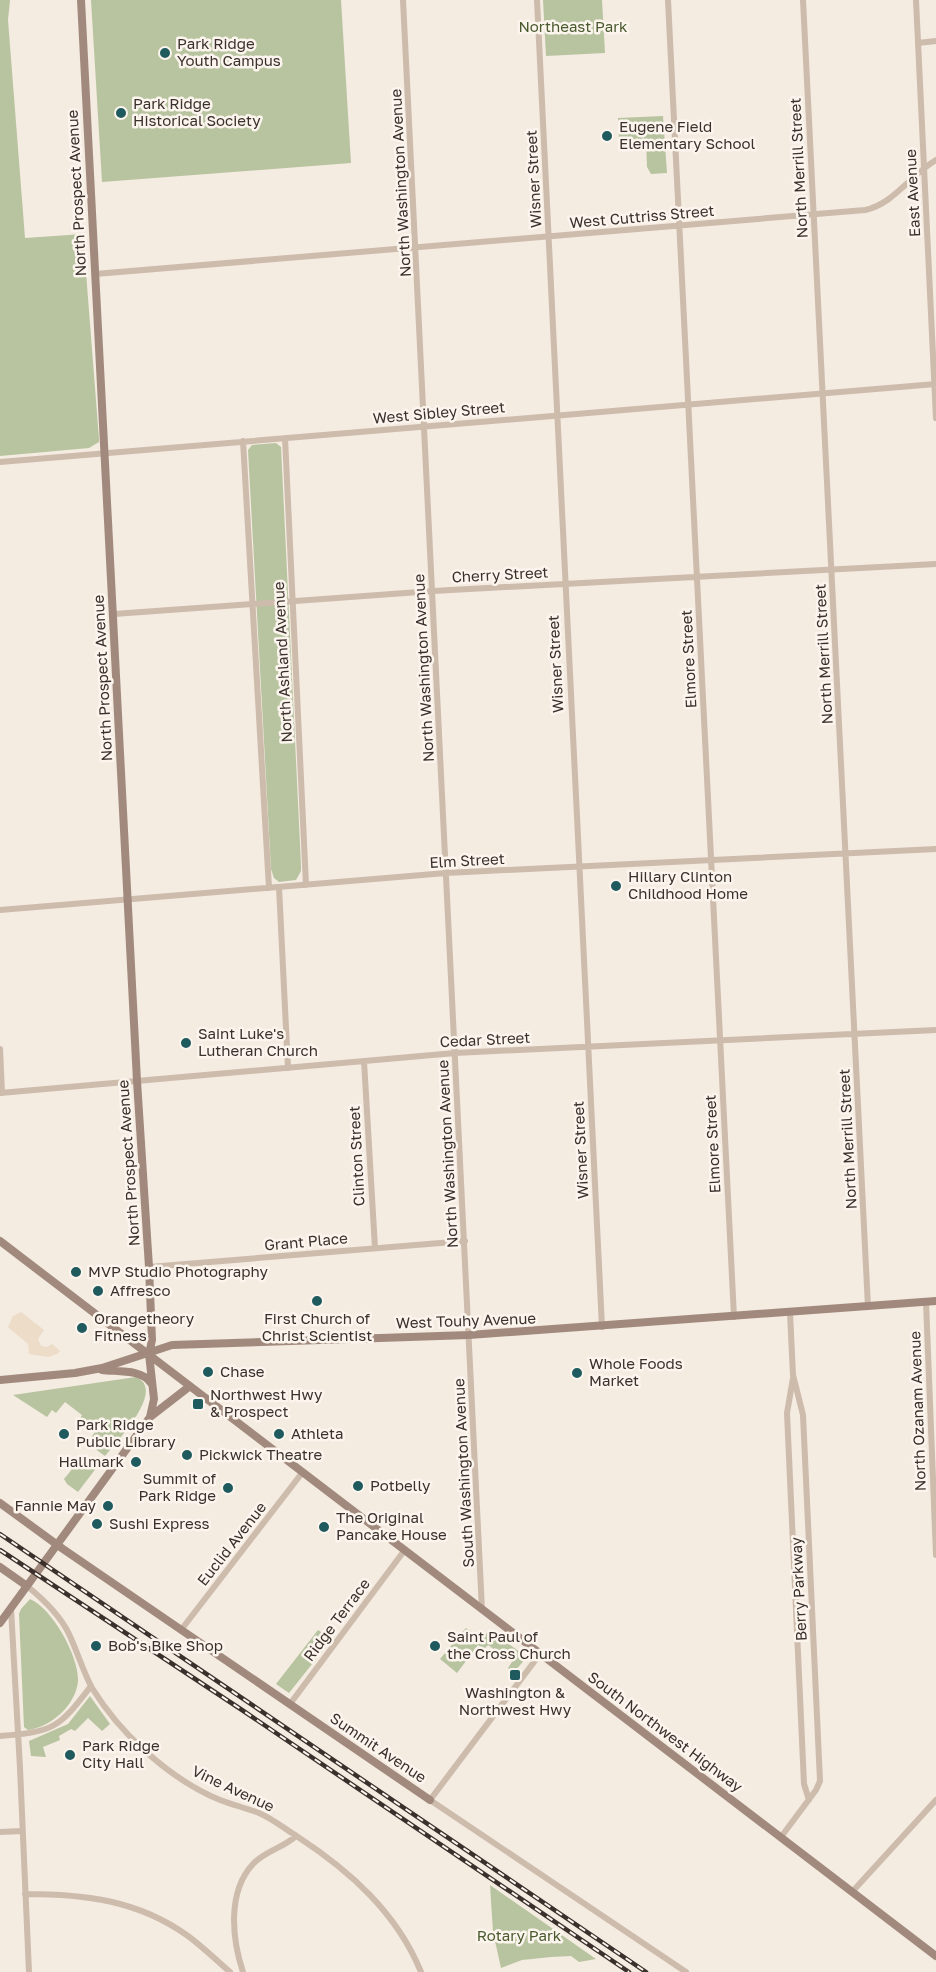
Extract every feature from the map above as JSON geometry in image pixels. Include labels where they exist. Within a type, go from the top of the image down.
[{"type":"main road","name":"North Prospect Avenue","points":[[81,0],[137,1081],[149,1267],[152,1340],[149,1354],[154,1406],[150,1417]]},
{"type":"main road","name":"South Northwest Highway","points":[[0,1241],[936,1956]]},
{"type":"main road","name":"West Touhy Avenue","points":[[0,1380],[96,1369],[172,1345],[469,1335],[936,1301]]},
{"type":"main road","points":[[96,1369],[145,1376],[152,1384]]},
{"type":"main road","points":[[0,1623],[150,1417],[190,1386]]},
{"type":"main road","name":"Summit Avenue","points":[[0,1503],[57,1545],[430,1800]]},
{"type":"main road","points":[[0,1567],[27,1586]]},
{"type":"street","name":"North Washington Avenue","points":[[403,0],[469,1335]]},
{"type":"street","name":"Wisner Street","points":[[537,0],[602,1327]]},
{"type":"street","name":"Elmore Street","points":[[669,0],[734,1317]]},
{"type":"street","name":"North Merrill Street","points":[[803,0],[868,1307]]},
{"type":"street","name":"East Avenue","points":[[916,0],[932,271],[936,418]]},
{"type":"street","points":[[918,43],[936,41]]},
{"type":"street","name":"West Cuttriss Street","points":[[95,274],[865,210],[881,205],[924,166],[936,160]]},
{"type":"street","name":"West Sibley Street","points":[[0,462],[935,384]]},
{"type":"street","name":"North Ashland Avenue","points":[[285,438],[306,885]]},
{"type":"street","name":"North Ashland Avenue","points":[[243,441],[269,888]]},
{"type":"street","name":"Cherry Street","points":[[114,614],[564,583],[936,564]]},
{"type":"street","name":"Elm Street","points":[[0,910],[446,873],[936,849]]},
{"type":"street","points":[[279,887],[288,1068]]},
{"type":"street","name":"Cedar Street","points":[[1,1093],[455,1053],[936,1030]]},
{"type":"street","points":[[0,1049],[1,1093]]},
{"type":"street","name":"Clinton Street","points":[[364,1061],[375,1248]]},
{"type":"street","name":"Grant Place","points":[[149,1267],[465,1241]]},
{"type":"street","name":"North Ozanam Avenue","points":[[926,1302],[936,1555]]},
{"type":"street","name":"Berry Parkway","points":[[780,1837],[809,1800],[820,1781],[803,1415],[793,1375],[790,1312]]},
{"type":"street","name":"South Washington Avenue","points":[[469,1335],[482,1610]]},
{"type":"street","name":"Berry Parkway","points":[[793,1375],[787,1413],[804,1784],[809,1800]]},
{"type":"street","name":"Euclid Avenue","points":[[181,1630],[302,1473]]},
{"type":"street","name":"Ridge Terrace","points":[[290,1704],[404,1551]]},
{"type":"street","name":"Vine Avenue","points":[[27,1586],[49,1607],[68,1631],[91,1686],[110,1715],[124,1731],[147,1753],[193,1786],[220,1800],[260,1814],[340,1866],[374,1899],[402,1935],[412,1950],[421,1972]]},
{"type":"street","points":[[11,1609],[29,1972]]},
{"type":"street","points":[[430,1800],[540,1654]]},
{"type":"street","points":[[0,1736],[42,1732],[57,1724],[71,1713],[91,1686]]},
{"type":"street","name":"Summit Avenue","points":[[430,1800],[686,1972]]},
{"type":"street","points":[[852,1892],[936,1800]]},
{"type":"street","points":[[0,1832],[22,1830]]},
{"type":"street","points":[[243,1972],[236,1941],[234,1918],[242,1880],[253,1864],[266,1853],[288,1843],[296,1836]]},
{"type":"street","points":[[25,1894],[72,1894],[145,1913],[188,1936],[230,1972]]},
{"type":"green space","points":[[0,0],[10,0],[8,20],[25,238],[83,234],[99,439],[99,442],[89,448],[0,456]]},
{"type":"green space","points":[[91,0],[341,0],[351,163],[102,182]]},
{"type":"green space","name":"Northeast Park","points":[[543,0],[602,0],[605,53],[546,56]]},
{"type":"green space","points":[[663,116],[667,173],[651,174],[647,167],[646,139],[619,140],[618,118]]},
{"type":"green space","points":[[276,443],[281,447],[301,865],[301,871],[296,880],[279,882],[274,878],[271,869],[248,450],[252,445]]},
{"type":"green space","points":[[136,1377],[144,1384],[146,1393],[143,1404],[128,1428],[105,1456],[87,1443],[95,1432],[79,1420],[82,1415],[65,1402],[56,1413],[52,1410],[47,1417],[13,1395]]},
{"type":"green space","points":[[83,1456],[97,1467],[78,1492],[64,1479]]},
{"type":"green space","points":[[30,1599],[39,1604],[56,1623],[74,1659],[78,1681],[73,1698],[61,1713],[53,1720],[28,1730],[24,1727],[19,1614]]},
{"type":"green space","points":[[466,1628],[482,1639],[489,1630],[527,1657],[514,1672],[508,1668],[512,1662],[488,1645],[484,1649],[478,1645],[457,1673],[440,1659]]},
{"type":"green space","points":[[318,1630],[332,1639],[289,1693],[276,1684]]},
{"type":"green space","points":[[90,1696],[110,1724],[102,1731],[88,1718],[75,1731],[71,1729],[59,1736],[60,1740],[43,1747],[46,1757],[31,1756],[29,1741],[68,1724]]},
{"type":"green space","name":"Rotary Park","points":[[490,1885],[596,1959],[579,1962],[571,1956],[551,1957],[522,1960],[501,1968],[493,1932]]},
{"type":"shaded area","points":[[21,1312],[44,1330],[38,1339],[41,1346],[47,1347],[52,1344],[60,1351],[57,1354],[48,1357],[29,1354],[28,1344],[8,1327],[13,1316]]},
{"type":"railway","points":[[0,1534],[646,1972]]},
{"type":"railway","points":[[0,1550],[242,1710],[629,1972]]},
{"type":"place","name":"Park Ridge Youth Campus","points":[[165,53]]},
{"type":"place","name":"Park Ridge Historical Society","points":[[121,113]]},
{"type":"place","name":"Eugene Field Elementary School","points":[[607,136]]},
{"type":"place","name":"Hillary Clinton Childhood Home","points":[[616,886]]},
{"type":"place","name":"Saint Luke's Lutheran Church","points":[[186,1043]]},
{"type":"place","name":"MVP Studio Photography","points":[[76,1272]]},
{"type":"place","name":"Affresco","points":[[98,1291]]},
{"type":"place","name":"First Church of Christ Scientist","points":[[317,1301]]},
{"type":"place","name":"Orangetheory Fitness","points":[[82,1328]]},
{"type":"place","name":"Chase","points":[[208,1372]]},
{"type":"place","name":"Whole Foods Market","points":[[577,1373]]},
{"type":"place","name":"Northwest Hwy & Prospect","points":[[198,1404]]},
{"type":"place","name":"Park Ridge Public Library","points":[[64,1434]]},
{"type":"place","name":"Athleta","points":[[279,1434]]},
{"type":"place","name":"Pickwick Theatre","points":[[187,1455]]},
{"type":"place","name":"Hallmark","points":[[136,1462]]},
{"type":"place","name":"Potbelly","points":[[358,1486]]},
{"type":"place","name":"Summit of Park Ridge","points":[[228,1488]]},
{"type":"place","name":"Fannie May","points":[[108,1506]]},
{"type":"place","name":"Sushi Express","points":[[97,1524]]},
{"type":"place","name":"The Original Pancake House","points":[[324,1527]]},
{"type":"place","name":"Bob's Bike Shop","points":[[96,1646]]},
{"type":"place","name":"Saint Paul of the Cross Church","points":[[435,1646]]},
{"type":"place","name":"Washington & Northwest Hwy","points":[[515,1675]]},
{"type":"place","name":"Park Ridge City Hall","points":[[70,1755]]}]
